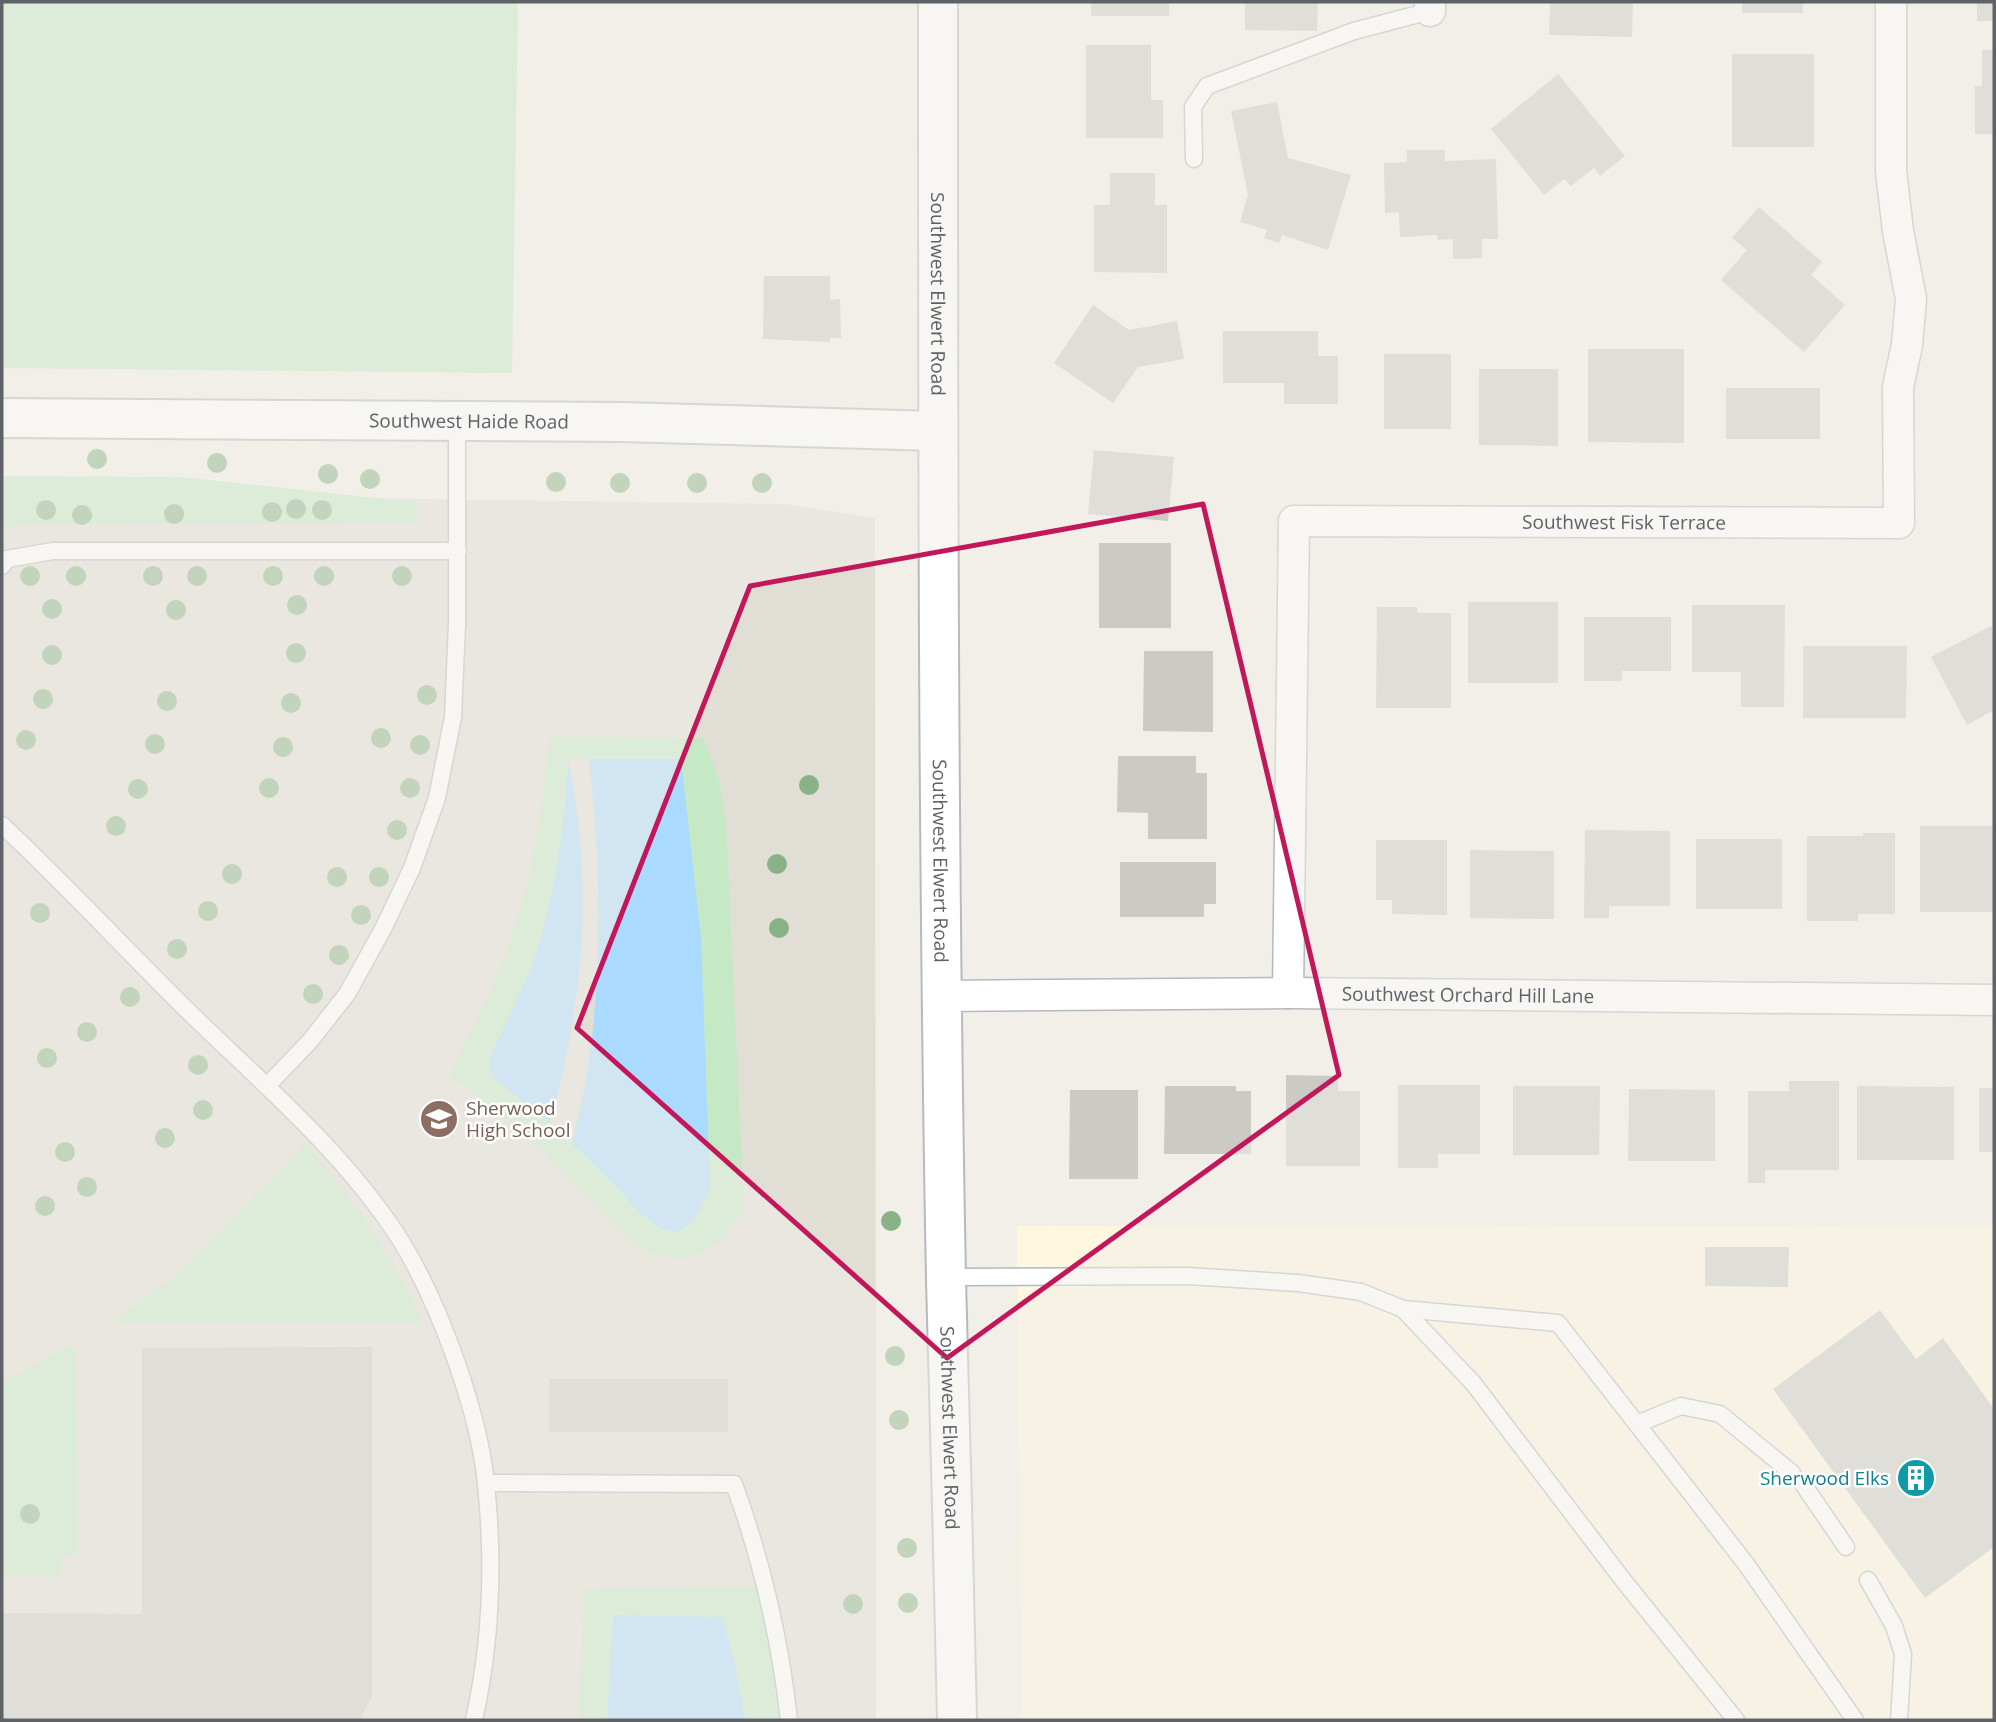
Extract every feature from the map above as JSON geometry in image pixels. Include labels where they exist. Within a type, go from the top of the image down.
[{"type":"main road","name":"Southwest Elwert Road","points":[[939,2],[937,431],[946,1277],[957,1720]]},
{"type":"main road","name":"Southwest Haide Road","points":[[2,418],[622,422],[937,431]]},
{"type":"street","name":"Southwest Fisk Terrace","points":[[1288,993],[1294,521],[1899,523],[1898,387],[1907,345],[1911,299],[1898,231],[1891,171],[1891,2]]},
{"type":"street","name":"Southwest Orchard Hill Lane","points":[[943,996],[1288,993],[1994,1000]]},
{"type":"lane","points":[[1194,159],[1193,107],[1207,86],[1354,31],[1430,6]]},
{"type":"lane","points":[[267,1086],[310,1041],[347,994],[383,929],[416,857],[437,799],[453,717],[458,551],[457,423]]},
{"type":"lane","points":[[2,566],[7,559],[53,551],[458,551]]},
{"type":"lane","points":[[2,825],[317,1136],[401,1242],[444,1329],[473,1415],[486,1483],[490,1583],[483,1681],[474,1720]]},
{"type":"lane","points":[[946,1277],[1188,1276],[1298,1283],[1361,1292],[1403,1309],[1558,1323],[1746,1564],[1855,1720]]},
{"type":"lane","points":[[1403,1309],[1473,1382],[1623,1580],[1736,1720]]},
{"type":"lane","points":[[1637,1424],[1681,1406],[1720,1414],[1797,1479],[1846,1547]]},
{"type":"lane","points":[[486,1483],[734,1484],[750,1529],[775,1626],[789,1720]]},
{"type":"lane","points":[[1868,1580],[1894,1626],[1903,1654],[1899,1720]]},
{"type":"highlighted area","points":[[1203,504],[1339,1075],[947,1358],[577,1028],[750,586]]},
{"type":"shaded area","name":"Sherwood High School","points":[[2,493],[785,504],[875,518],[876,1720],[2,1720]]},
{"type":"shaded area","points":[[1017,1226],[1994,1227],[1994,1720],[1022,1720]]},
{"type":"green space","points":[[2,2],[518,2],[512,373],[2,368]]},
{"type":"green space","points":[[2,476],[181,477],[404,501],[417,500],[417,523],[29,524],[2,531]]},
{"type":"green space","points":[[550,737],[703,738],[719,779],[726,822],[744,1212],[712,1247],[701,1254],[675,1258],[643,1250],[523,1132],[450,1075],[497,973],[519,913],[536,839]],"holes":[[[589,759],[598,867],[597,981],[586,1079],[571,1143],[550,1123],[571,1032],[582,943],[581,853],[568,760]]]},
{"type":"green space","points":[[305,1143],[371,1228],[422,1322],[112,1322],[166,1283],[214,1239]]},
{"type":"green space","points":[[76,1346],[77,1556],[60,1556],[60,1577],[2,1577],[2,1384],[55,1353]]},
{"type":"green space","points":[[756,1586],[766,1622],[781,1720],[579,1720],[584,1589]]},
{"type":"water","points":[[568,759],[581,852],[582,942],[571,1032],[550,1123],[495,1079],[489,1067],[492,1053],[530,970],[546,919],[561,839]]},
{"type":"water","points":[[589,759],[681,759],[701,938],[710,1190],[699,1212],[688,1225],[677,1231],[667,1231],[644,1216],[572,1144],[583,1097],[596,1001],[597,856]]},
{"type":"water","points":[[613,1615],[722,1617],[745,1720],[607,1720]]},
{"type":"building","points":[[1091,2],[1169,2],[1169,16],[1091,16]]},
{"type":"building","points":[[1245,2],[1318,2],[1317,31],[1245,30]]},
{"type":"building","points":[[1550,2],[1633,2],[1632,37],[1549,35]]},
{"type":"building","points":[[1742,2],[1803,2],[1803,13],[1742,13]]},
{"type":"building","points":[[1977,2],[1994,2],[1994,21],[1977,21]]},
{"type":"building","points":[[1086,45],[1151,45],[1151,100],[1163,100],[1163,138],[1086,138]]},
{"type":"building","points":[[1982,50],[1994,50],[1994,134],[1975,134],[1975,86],[1982,86]]},
{"type":"building","points":[[1732,54],[1814,54],[1814,147],[1732,147]]},
{"type":"building","points":[[1558,74],[1625,156],[1600,176],[1594,168],[1571,186],[1564,179],[1544,195],[1491,129]]},
{"type":"building","points":[[1277,102],[1288,158],[1351,175],[1328,250],[1282,235],[1279,243],[1264,238],[1267,230],[1240,222],[1248,195],[1231,111]]},
{"type":"building","points":[[1407,150],[1445,150],[1445,161],[1496,159],[1498,239],[1482,239],[1482,258],[1453,259],[1453,239],[1437,240],[1437,235],[1400,237],[1399,212],[1385,213],[1384,163],[1407,162]]},
{"type":"building","points":[[1110,173],[1155,173],[1155,205],[1167,205],[1167,273],[1094,272],[1094,205],[1110,205]]},
{"type":"building","points":[[1759,207],[1822,262],[1811,275],[1845,305],[1804,352],[1721,280],[1747,250],[1732,238]]},
{"type":"building","points":[[764,276],[830,276],[830,300],[840,299],[841,338],[830,338],[830,342],[763,339]]},
{"type":"building","points":[[1093,305],[1129,330],[1177,321],[1184,359],[1138,367],[1113,403],[1054,363]]},
{"type":"building","points":[[1223,331],[1318,331],[1318,356],[1338,356],[1338,404],[1284,404],[1284,383],[1223,383]]},
{"type":"building","points":[[1588,349],[1684,349],[1684,443],[1588,442]]},
{"type":"building","points":[[1384,354],[1451,354],[1451,429],[1384,429]]},
{"type":"building","points":[[1479,369],[1558,369],[1558,446],[1479,445]]},
{"type":"building","points":[[1726,388],[1820,388],[1820,439],[1726,439]]},
{"type":"building","points":[[1094,450],[1174,457],[1168,521],[1088,514]]},
{"type":"building","points":[[1099,543],[1171,543],[1171,628],[1099,628]]},
{"type":"building","points":[[1468,602],[1558,602],[1558,683],[1468,683]]},
{"type":"building","points":[[1692,605],[1785,605],[1784,707],[1741,707],[1741,672],[1692,672]]},
{"type":"building","points":[[1377,607],[1417,607],[1417,613],[1451,613],[1451,708],[1376,708]]},
{"type":"building","points":[[1584,617],[1671,617],[1671,671],[1622,671],[1622,681],[1584,681]]},
{"type":"building","points":[[1991,626],[1994,633],[1994,710],[1967,725],[1931,657]]},
{"type":"building","points":[[1803,646],[1907,646],[1906,718],[1803,718]]},
{"type":"building","points":[[1144,651],[1213,651],[1213,732],[1143,731]]},
{"type":"building","points":[[1118,756],[1196,756],[1196,773],[1207,773],[1207,839],[1148,839],[1148,813],[1117,812]]},
{"type":"building","points":[[1920,826],[1994,826],[1994,912],[1920,912]]},
{"type":"building","points":[[1585,830],[1670,831],[1670,906],[1609,906],[1609,918],[1584,918]]},
{"type":"building","points":[[1863,833],[1895,833],[1895,914],[1858,914],[1858,921],[1807,921],[1807,836],[1863,836]]},
{"type":"building","points":[[1696,839],[1782,839],[1782,909],[1696,909]]},
{"type":"building","points":[[1376,840],[1447,840],[1447,915],[1392,914],[1392,900],[1376,900]]},
{"type":"building","points":[[1470,850],[1554,851],[1554,919],[1470,918]]},
{"type":"building","points":[[1120,862],[1216,862],[1216,904],[1204,904],[1204,917],[1120,917]]},
{"type":"building","points":[[1286,1075],[1338,1076],[1338,1091],[1360,1091],[1360,1166],[1286,1166]]},
{"type":"building","points":[[1789,1081],[1839,1081],[1839,1170],[1765,1170],[1765,1183],[1748,1183],[1748,1091],[1789,1091]]},
{"type":"building","points":[[1398,1085],[1480,1085],[1480,1154],[1438,1154],[1438,1168],[1398,1168]]},
{"type":"building","points":[[1165,1086],[1236,1086],[1236,1091],[1251,1091],[1251,1154],[1164,1154]]},
{"type":"building","points":[[1513,1086],[1600,1086],[1599,1155],[1513,1155]]},
{"type":"building","points":[[1857,1086],[1954,1087],[1954,1160],[1857,1160]]},
{"type":"building","points":[[1979,1088],[1994,1088],[1994,1152],[1979,1152]]},
{"type":"building","points":[[1629,1089],[1715,1090],[1715,1161],[1628,1161]]},
{"type":"building","points":[[1070,1090],[1138,1090],[1138,1179],[1069,1179]]},
{"type":"building","points":[[1705,1247],[1789,1247],[1788,1287],[1705,1286]]},
{"type":"building","name":"Sherwood Elks","points":[[1880,1310],[1916,1359],[1943,1338],[1994,1409],[1994,1547],[1925,1598],[1773,1389]]},
{"type":"building","points":[[372,1347],[372,1697],[359,1720],[2,1720],[2,1613],[142,1614],[142,1348]]},
{"type":"building","points":[[549,1379],[728,1379],[728,1432],[549,1432]]},
{"type":"place","name":"Sherwood High School","points":[[439,1119]]},
{"type":"place","name":"Sherwood Elks","points":[[1916,1478]]}]
